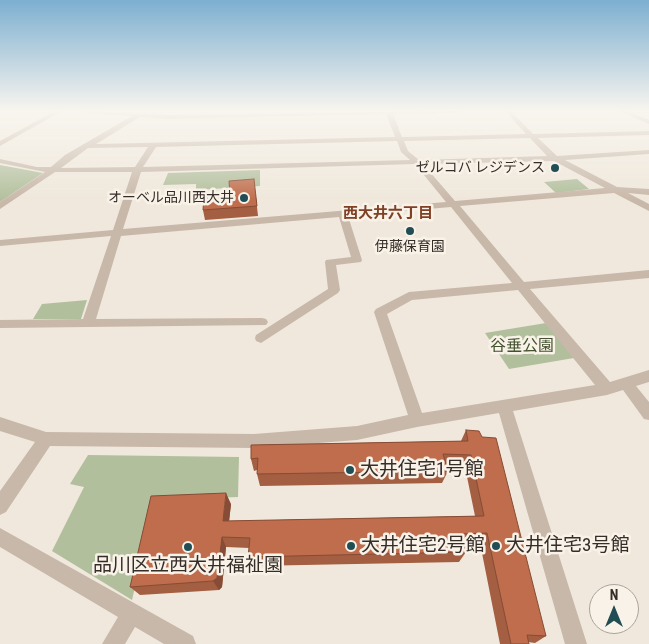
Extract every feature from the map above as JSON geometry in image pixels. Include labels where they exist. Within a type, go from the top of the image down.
[{"type":"street","points":[[0,206],[94,141]]},
{"type":"street","points":[[86,146],[315,141]]},
{"type":"street","points":[[400,141],[405,152],[417,162],[523,286],[607,389]]},
{"type":"street","points":[[538,141],[551,156],[649,208]]},
{"type":"street","points":[[88,324],[137,170],[153,145]]},
{"type":"street","points":[[0,161],[52,171],[137,170],[557,158],[649,152]]},
{"type":"street","points":[[0,243],[616,190],[649,192]]},
{"type":"street","points":[[261,338],[334,290],[330,262],[357,260],[343,214]]},
{"type":"street","points":[[417,420],[380,312],[409,296],[649,274]]},
{"type":"street","points":[[0,324],[262,322]]},
{"type":"street","points":[[0,424],[46,439],[254,441],[357,433],[417,420],[607,389],[649,376]]},
{"type":"street","points":[[626,383],[649,414]]},
{"type":"street","points":[[504,406],[576,644]]},
{"type":"street","points":[[0,506],[46,439]]},
{"type":"street","points":[[0,537],[185,644]]},
{"type":"street","points":[[112,644],[132,613]]},
{"type":"green space","points":[[0,165],[43,173],[0,202]]},
{"type":"green space","points":[[260,170],[260,186],[196,190],[196,184],[163,185],[168,173]]},
{"type":"green space","points":[[577,179],[589,189],[556,193],[544,182]]},
{"type":"green space","points":[[87,300],[81,319],[33,319],[42,304]]},
{"type":"green space","name":"谷垂公園","points":[[546,323],[574,358],[509,369],[485,333]]},
{"type":"green space","points":[[88,455],[239,457],[238,497],[155,500],[132,600],[52,551],[84,487],[70,484]]},
{"type":"building","points":[[254,179],[257,206],[203,210],[204,196],[230,194],[229,181]]},
{"type":"building","points":[[466,430],[479,431],[482,437],[496,438],[546,636],[527,635],[529,644],[511,644],[487,533],[462,534],[466,552],[248,557],[250,538],[222,537],[217,578],[213,581],[130,587],[151,496],[226,493],[223,521],[484,516],[471,455],[443,454],[448,471],[257,474],[258,458],[251,459],[251,445],[468,441]]},
{"type":"place","name":"ゼルコバ レジデンス","points":[[555,168]]},
{"type":"place","name":"オーベル品川西大井","points":[[244,198]]},
{"type":"place","name":"伊藤保育園","points":[[410,231]]},
{"type":"place","name":"大井住宅1号館","points":[[350,470]]},
{"type":"place","name":"大井住宅2号館","points":[[351,546]]},
{"type":"place","name":"大井住宅3号館","points":[[496,546]]},
{"type":"place","name":"品川区立西大井福祉園","points":[[188,547]]},
{"type":"district","name":"西大井六丁目","points":[[388,214]]}]
